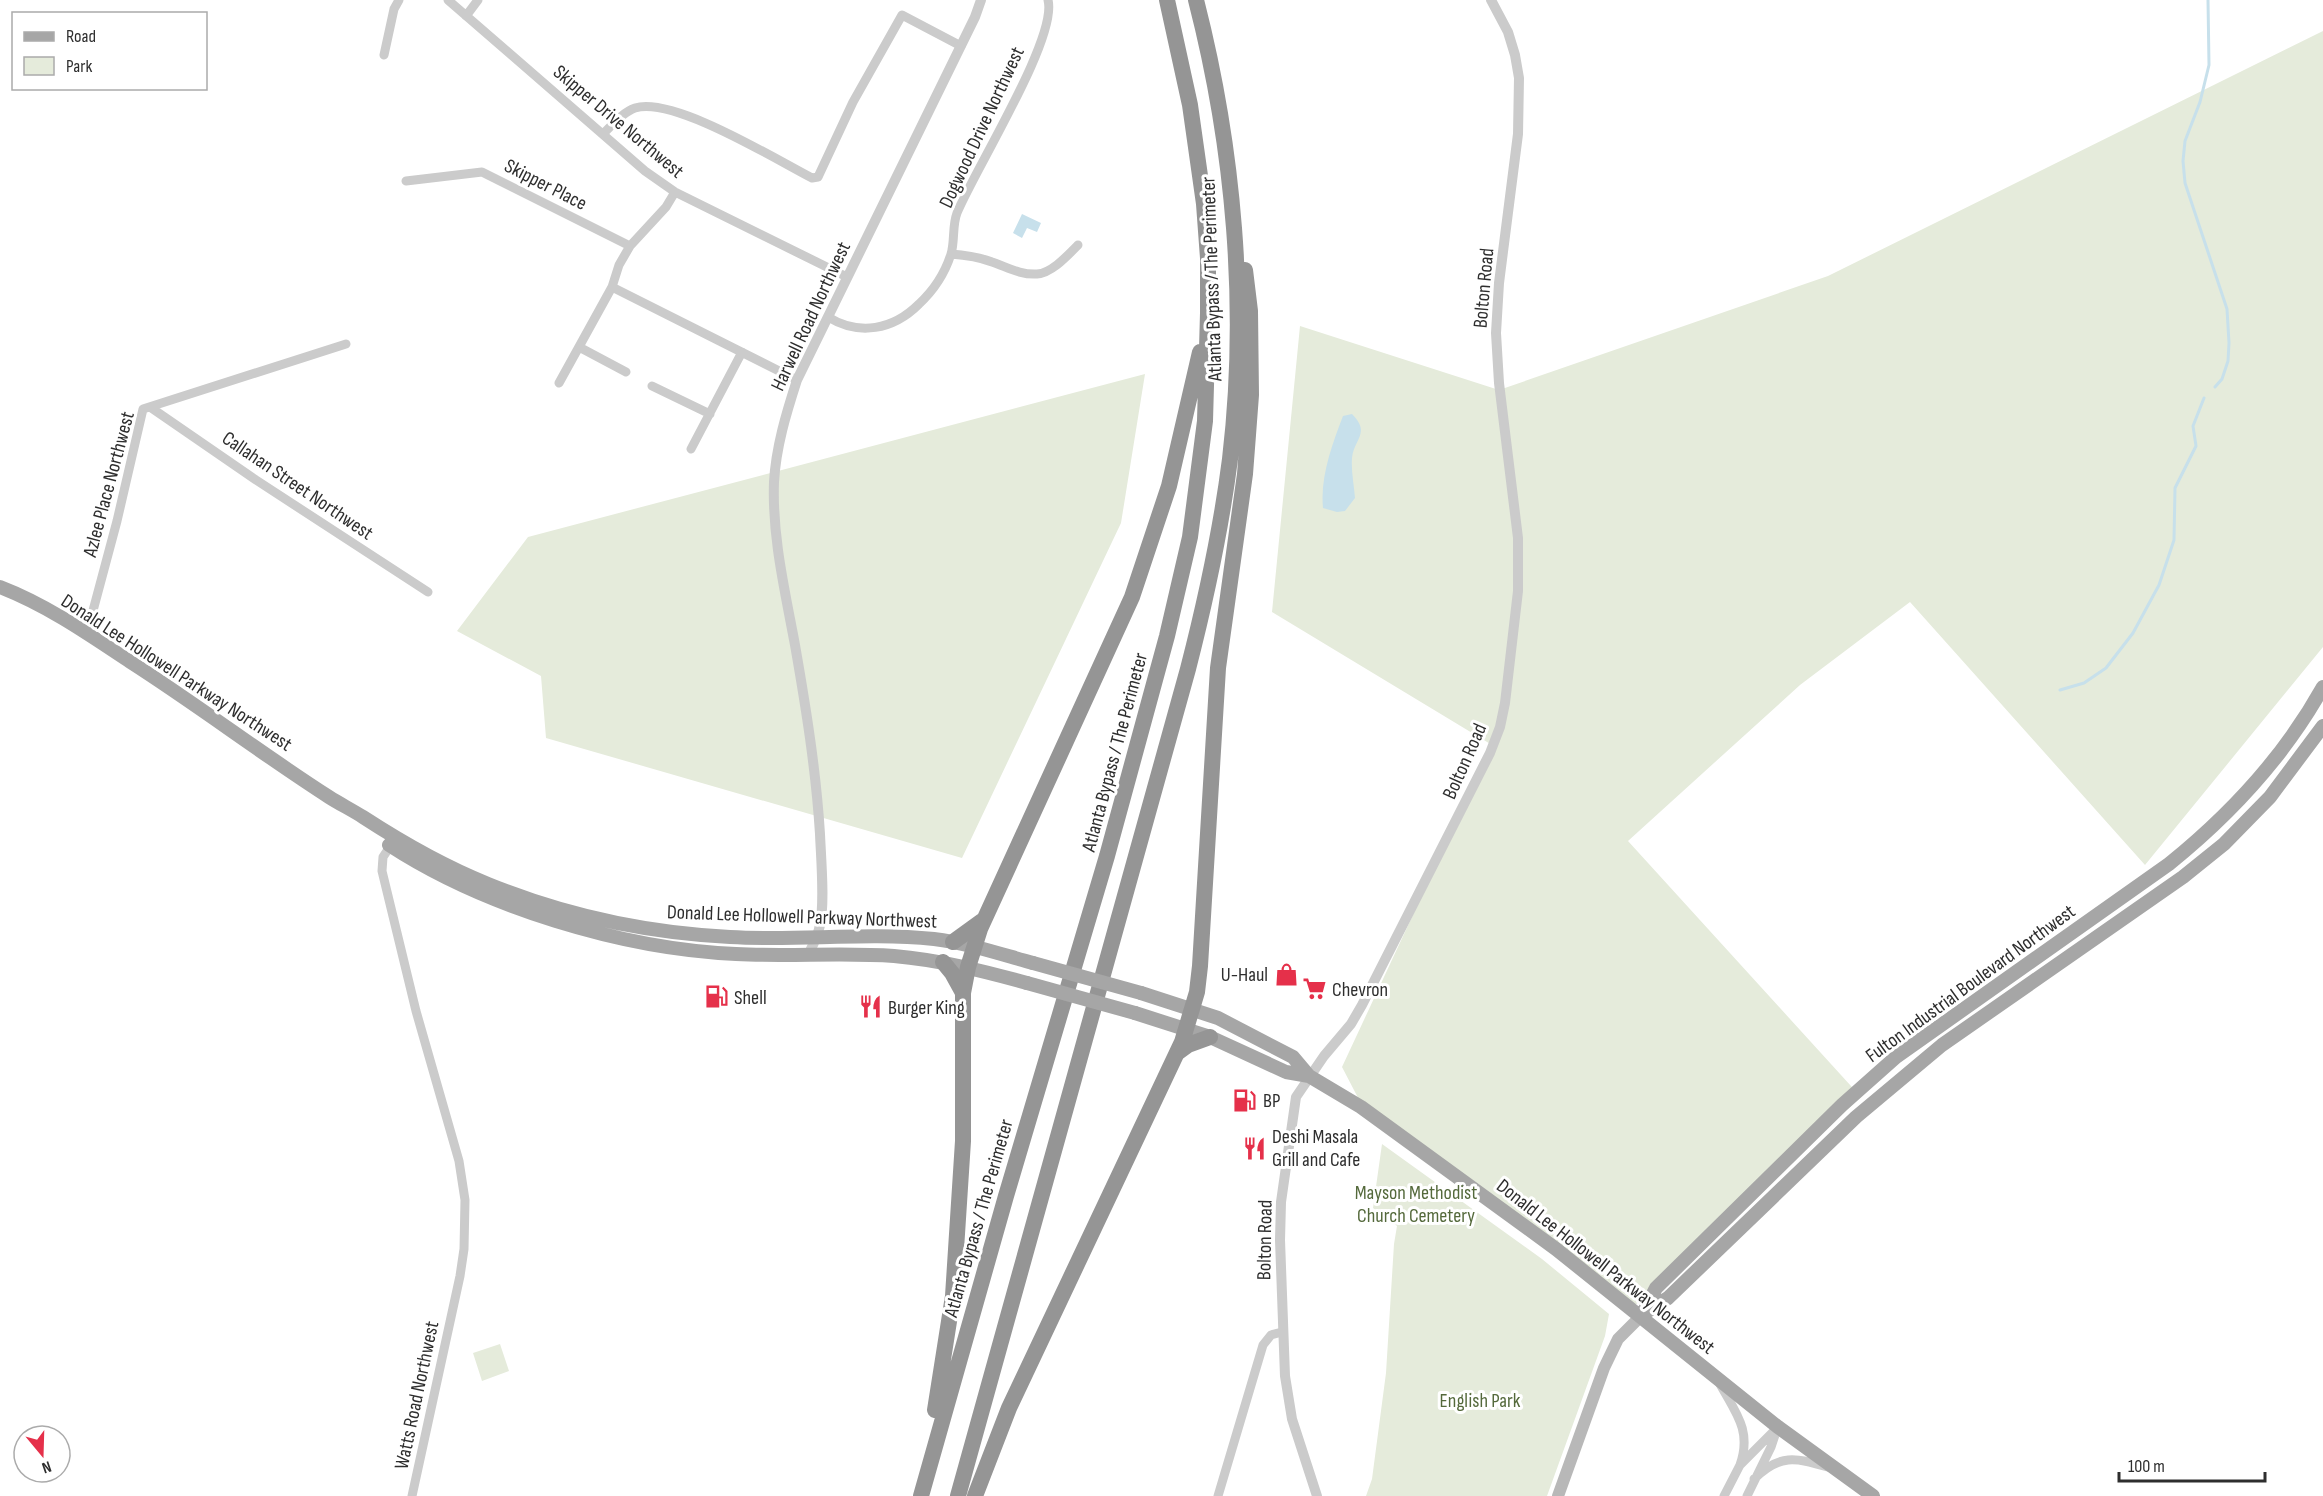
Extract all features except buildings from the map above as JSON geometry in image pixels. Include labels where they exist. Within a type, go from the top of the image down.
[{"type":"highway","name":"Atlanta Bypass / The Perimeter","points":[[920,1496],[1107,856],[1177,599],[1190,537],[1204,421],[1209,313],[1206,231],[1190,105],[1167,0]]},
{"type":"highway","name":"Atlanta Bypass / The Perimeter","points":[[958,1496],[1188,669],[1211,575],[1230,456],[1237,322],[1230,182],[1217,92],[1196,0]]},
{"type":"highway","points":[[975,1496],[1009,1408],[1177,1053],[1192,1008],[1200,966],[1218,670],[1245,474],[1250,405],[1250,311],[1230,182]]},
{"type":"highway","points":[[920,1496],[953,1296],[963,1141],[963,993],[968,967],[985,918],[1132,597],[1169,486],[1209,313]]},
{"type":"highway","points":[[953,942],[985,918]]},
{"type":"highway","points":[[943,962],[963,993]]},
{"type":"highway","points":[[1177,1053],[1210,1036]]},
{"type":"main road","name":"Donald Lee Hollowell Parkway Northwest","points":[[0,587],[33,602],[87,633],[179,693],[428,868],[482,893],[541,915],[613,936],[702,952],[892,956],[968,967],[1187,1028],[1210,1036],[1286,1072],[1310,1076]]},
{"type":"main road","name":"Fulton Industrial Boulevard Northwest","points":[[1642,1315],[1656,1288],[1842,1105],[1896,1057],[2169,864],[2209,831],[2271,765],[2298,728],[2323,687]]},
{"type":"main road","name":"Fulton Industrial Boulevard Northwest","points":[[1558,1496],[1604,1368],[1618,1339],[1642,1315],[1668,1298],[1856,1117],[1942,1045],[2175,883],[2224,844],[2270,797],[2323,726]]},
{"type":"main road","name":"Donald Lee Hollowell Parkway Northwest","points":[[393,842],[489,885],[597,918],[654,930],[709,936],[904,937],[953,942],[1141,993],[1218,1018],[1293,1057],[1310,1076],[1361,1107],[1450,1171],[1642,1315],[1778,1427],[1873,1496]]},
{"type":"street","points":[[384,55],[394,9],[399,0]]},
{"type":"street","name":"Skipper Drive Northwest","points":[[448,0],[645,171],[675,192],[847,277]]},
{"type":"street","points":[[466,16],[478,0]]},
{"type":"street","name":"Harwell Road Northwest","points":[[808,955],[820,925],[821,853],[816,777],[809,721],[778,551],[774,513],[774,480],[778,448],[785,416],[797,380],[961,46],[981,0]]},
{"type":"street","name":"Dogwood Drive Northwest","points":[[828,317],[841,325],[869,330],[891,322],[918,306],[935,287],[951,254],[956,215],[1042,39],[1049,7],[1048,0]]},
{"type":"street","name":"Bolton Road","points":[[1317,1496],[1293,1419],[1285,1376],[1282,1332],[1281,1202],[1296,1097],[1351,1024],[1362,1005],[1490,753],[1500,727],[1505,703],[1519,564],[1518,538],[1499,383],[1496,333],[1499,283],[1520,101],[1515,55],[1508,32],[1491,0]]},
{"type":"street","points":[[603,134],[632,108],[646,105],[669,109],[732,135],[812,178],[818,177],[853,102],[902,15],[961,46]]},
{"type":"street","name":"Skipper Place","points":[[406,181],[482,172],[630,246]]},
{"type":"street","points":[[559,383],[612,287],[619,265],[630,246],[666,207],[675,192]]},
{"type":"street","points":[[951,254],[967,255],[991,261],[1014,271],[1037,274],[1066,257],[1078,245]]},
{"type":"street","points":[[612,287],[797,380]]},
{"type":"street","name":"Azlee Place Northwest","points":[[87,633],[117,521],[143,409],[346,344]]},
{"type":"street","points":[[579,346],[626,372]]},
{"type":"street","points":[[691,449],[742,352]]},
{"type":"street","points":[[652,386],[710,414]]},
{"type":"street","name":"Callahan Street Northwest","points":[[150,407],[256,480],[428,592]]},
{"type":"street","name":"Watts Road Northwest","points":[[393,842],[383,857],[382,871],[408,980],[459,1161],[465,1200],[464,1249],[412,1496]]},
{"type":"street","points":[[1218,1496],[1263,1345],[1271,1335],[1282,1332]]},
{"type":"street","points":[[1718,1378],[1744,1432],[1745,1445],[1740,1465],[1724,1496]]},
{"type":"street","points":[[1740,1465],[1778,1427]]},
{"type":"street","points":[[1747,1496],[1771,1447],[1778,1427]]},
{"type":"street","points":[[1754,1479],[1771,1464],[1789,1459],[1833,1468]]},
{"type":"green space","points":[[2323,31],[2323,647],[2145,865],[1910,602],[1800,685],[1628,841],[1861,1097],[1631,1309],[1368,1117],[1342,1067],[1432,874],[1497,748],[1272,612],[1300,326],[1499,390],[1828,276]]},
{"type":"green space","points":[[1145,374],[1121,523],[962,858],[546,738],[541,676],[457,631],[528,537]]},
{"type":"green space","name":"English Park","points":[[1382,1144],[1542,1259],[1609,1314],[1605,1336],[1547,1496],[1366,1496],[1372,1479],[1386,1373],[1397,1226],[1373,1208]]},
{"type":"green space","points":[[500,1344],[509,1371],[482,1381],[473,1353]]},
{"type":"water","points":[[1022,214],[1041,223],[1037,232],[1027,228],[1022,238],[1013,233]]},
{"type":"water","points":[[1352,414],[1358,421],[1361,431],[1352,458],[1355,498],[1345,511],[1337,512],[1323,508],[1323,485],[1331,450],[1343,416]]},
{"type":"waterway","points":[[2208,0],[2209,65],[2200,102],[2185,141],[2183,161],[2185,183],[2227,309],[2228,361],[2222,379],[2215,387]]},
{"type":"waterway","points":[[2060,690],[2084,683],[2106,668],[2133,633],[2159,585],[2174,540],[2175,488],[2196,446],[2193,426],[2204,398]]},
{"type":"place","name":"U-Haul","points":[[1286,974]]},
{"type":"place","name":"Chevron","points":[[1314,989]]},
{"type":"place","name":"Shell","points":[[716,997]]},
{"type":"place","name":"Burger King","points":[[870,1007]]},
{"type":"place","name":"BP","points":[[1245,1100]]},
{"type":"place","name":"Deshi Masala Grill and Cafe","points":[[1254,1148]]},
{"type":"park label","name":"Mayson Methodist Church Cemetery","points":[[1416,1204]]}]
